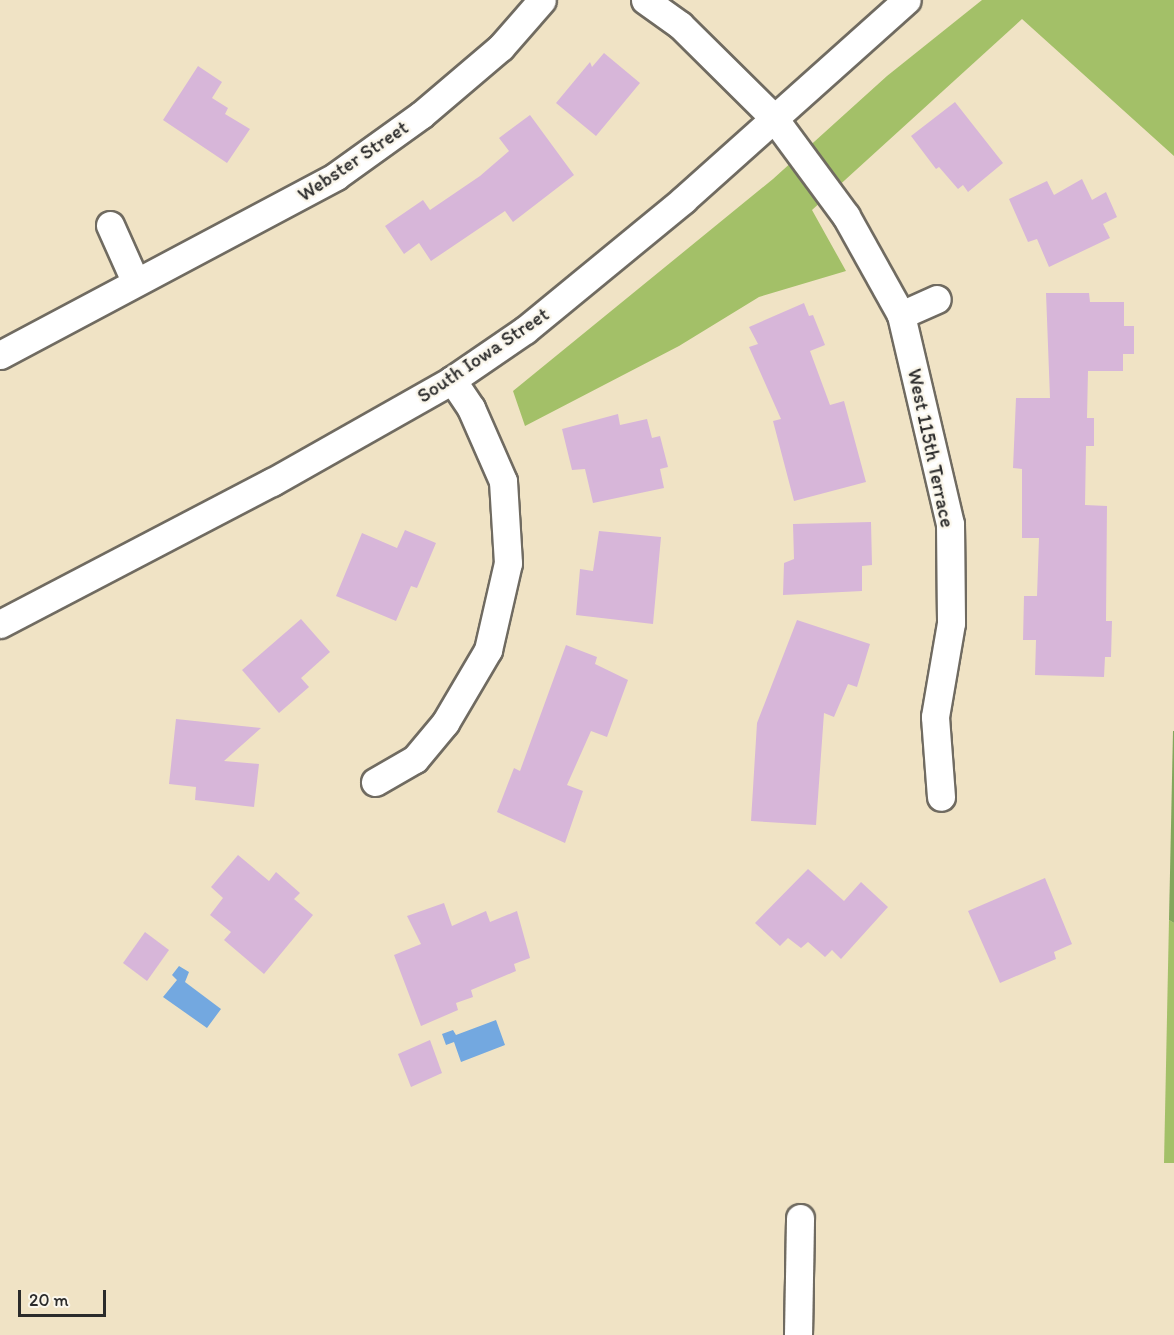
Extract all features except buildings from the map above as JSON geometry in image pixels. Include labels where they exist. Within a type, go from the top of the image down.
[{"type":"street","name":"Webster Street","points":[[0,355],[135,281],[259,220],[336,176],[421,116],[501,47],[542,0]]},
{"type":"street","name":"West 115th Terrace","points":[[645,0],[680,25],[774,117],[846,216],[901,315],[950,524],[951,623],[935,717],[941,797]]},
{"type":"street","name":"South Iowa Street","points":[[0,624],[272,482],[452,380],[525,330],[615,258],[907,0]]},
{"type":"street","points":[[110,225],[135,281]]},
{"type":"street","points":[[901,315],[937,299]]},
{"type":"street","points":[[375,782],[415,759],[446,723],[488,650],[508,563],[503,481],[471,408],[452,380]]},
{"type":"street","points":[[798,1335],[800,1218]]},
{"type":"green space","points":[[982,0],[1174,0],[1174,156],[1022,19],[812,210],[846,271],[759,297],[679,346],[525,426],[513,391],[773,179],[887,76]]},
{"type":"green space","points":[[1174,731],[1174,923],[1169,920]]},
{"type":"green space","points":[[1169,920],[1174,923],[1174,1163],[1164,1163]]},
{"type":"water","points":[[179,966],[189,972],[185,982],[221,1009],[207,1028],[163,997],[177,980],[172,975]]},
{"type":"water","points":[[496,1020],[505,1045],[461,1062],[454,1042],[446,1045],[442,1034],[453,1030],[456,1035]]}]
